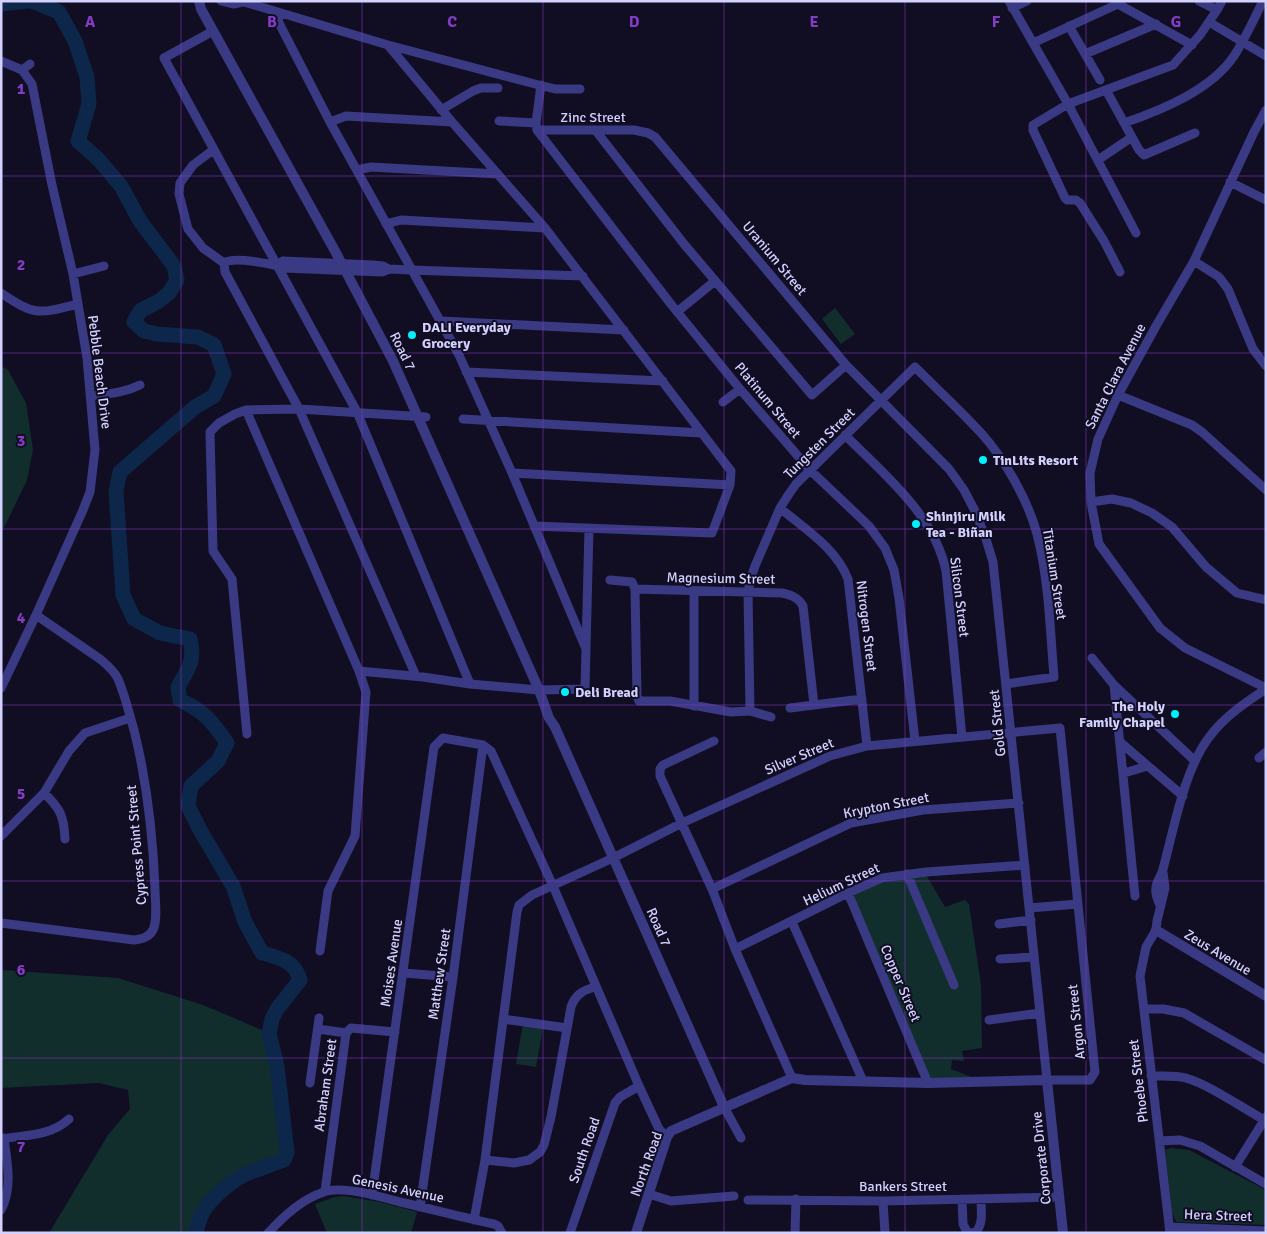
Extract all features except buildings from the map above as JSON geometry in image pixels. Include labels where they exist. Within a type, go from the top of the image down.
[{"type":"street","name":"Road 7","points":[[201,1],[213,31],[345,267]]},
{"type":"street","name":"Road 7","points":[[201,1],[345,267],[422,417],[541,690],[549,718],[555,727],[724,1106],[741,1138]]},
{"type":"street","points":[[221,1],[233,4],[242,2],[388,45],[556,89],[580,89]]},
{"type":"street","points":[[1027,1],[1011,5],[1068,104],[1136,233]]},
{"type":"street","points":[[1199,1],[1217,10]]},
{"type":"street","points":[[1120,272],[1080,202],[1076,200],[1069,201],[1065,198],[1033,130],[1034,123],[1068,104],[1173,65],[1192,45],[1222,1]]},
{"type":"street","points":[[1124,123],[1161,110],[1197,90],[1223,68],[1233,57],[1242,42],[1263,1]]},
{"type":"street","points":[[1032,43],[1118,2],[1192,45]]},
{"type":"street","points":[[277,12],[279,23],[330,122],[441,322],[466,372],[512,473],[586,649]]},
{"type":"street","points":[[1209,22],[1266,56]]},
{"type":"street","points":[[1085,54],[1156,24]]},
{"type":"street","points":[[1069,26],[1100,80]]},
{"type":"street","points":[[213,31],[164,58],[357,412],[470,684]]},
{"type":"street","points":[[388,45],[441,110],[545,228],[731,471],[730,484],[712,533],[534,526]]},
{"type":"street","points":[[1,61],[22,70],[30,64]]},
{"type":"street","name":"Pebble Beach Drive","points":[[1,688],[36,615],[90,492],[96,450],[87,358],[73,274],[52,185],[32,84],[22,70]]},
{"type":"street","points":[[536,127],[541,85]]},
{"type":"street","points":[[441,110],[481,88],[498,88]]},
{"type":"street","points":[[1106,90],[1139,150],[1144,155],[1195,133]]},
{"type":"street","name":"Santa Clara Avenue","points":[[1266,110],[1230,182],[1194,261],[1118,395],[1098,439],[1090,473],[1091,502],[1099,544],[1160,628],[1184,648],[1266,688]]},
{"type":"street","points":[[330,122],[346,116],[452,122]]},
{"type":"street","name":"Zinc Street","points":[[499,121],[536,127],[596,131],[634,130],[648,133]]},
{"type":"street","name":"Platinum Street","points":[[536,127],[677,312],[740,389],[810,470],[869,526],[885,548],[894,570],[899,598],[914,741]]},
{"type":"street","points":[[596,131],[684,244],[812,395],[846,365]]},
{"type":"street","name":"Uranium Street","points":[[648,133],[662,143],[846,365],[881,400]]},
{"type":"street","points":[[1098,160],[1132,137]]},
{"type":"street","points":[[213,150],[193,165],[180,183],[179,194],[188,229],[203,248],[224,263],[225,272],[299,409],[416,676]]},
{"type":"street","points":[[357,170],[371,167],[498,174]]},
{"type":"street","points":[[1230,182],[1266,200]]},
{"type":"street","points":[[386,224],[401,220],[545,228]]},
{"type":"street","points":[[224,263],[233,260],[277,265],[284,268],[345,267],[382,272],[389,269],[583,276]]},
{"type":"street","points":[[1194,261],[1219,276],[1228,289],[1242,327],[1253,349],[1266,366]]},
{"type":"street","points":[[73,274],[104,266]]},
{"type":"street","points":[[677,312],[715,281]]},
{"type":"street","points":[[1,292],[29,310],[41,312],[78,304]]},
{"type":"street","points":[[441,322],[624,330]]},
{"type":"street","name":"Titanium Street","points":[[881,400],[915,367],[982,435],[1010,472],[1029,511],[1037,533],[1043,569],[1054,677],[1006,684]]},
{"type":"street","points":[[466,372],[662,381]]},
{"type":"street","points":[[91,396],[123,392],[140,385]]},
{"type":"street","points":[[723,402],[740,389]]},
{"type":"street","points":[[1118,395],[1192,425],[1266,490]]},
{"type":"street","name":"Tungsten Street","points":[[750,711],[748,594],[755,566],[780,508],[796,484],[881,400]]},
{"type":"street","name":"Gold Street","points":[[881,400],[949,470],[964,490],[976,513],[993,562],[1047,1080]]},
{"type":"street","points":[[247,734],[232,580],[213,551],[210,432],[219,423],[246,410],[299,409],[422,417]]},
{"type":"street","points":[[246,410],[359,671],[366,692],[355,836],[328,892],[320,951]]},
{"type":"street","points":[[463,419],[701,433]]},
{"type":"street","name":"Silicon Street","points":[[846,435],[924,518],[943,557],[962,737]]},
{"type":"street","points":[[512,473],[730,484]]},
{"type":"street","points":[[1091,502],[1112,499],[1131,503],[1152,514],[1172,527],[1206,567],[1237,593],[1266,600]]},
{"type":"street","name":"Nitrogen Street","points":[[780,508],[827,547],[844,569],[849,590],[867,746]]},
{"type":"street","points":[[359,671],[541,690],[584,689],[589,528]]},
{"type":"street","name":"Magnesium Street","points":[[610,580],[632,582],[636,589],[748,594],[782,593],[795,596],[803,606],[814,705]]},
{"type":"street","points":[[636,589],[637,696],[639,701],[670,701],[731,712],[750,711],[771,717]]},
{"type":"street","points":[[694,592],[694,706]]},
{"type":"street","name":"Cypress Point Street","points":[[1,923],[134,940],[143,939],[150,935],[154,928],[150,823],[143,772],[130,718],[117,677],[110,667],[36,615]]},
{"type":"street","points":[[1092,658],[1114,685],[1196,761]]},
{"type":"street","points":[[1114,685],[1135,896]]},
{"type":"street","name":"Phoebe Street","points":[[1170,1230],[1140,976],[1141,964],[1146,947],[1156,930],[1160,905],[1156,896],[1156,887],[1163,872],[1183,796],[1196,761],[1210,736],[1245,703],[1266,688]]},
{"type":"street","points":[[790,708],[862,699]]},
{"type":"street","points":[[1,836],[44,793],[69,751],[86,733],[130,718]]},
{"type":"street","name":"Argon Street","points":[[724,1106],[792,1078],[804,1080],[928,1083],[1090,1080],[1095,1072],[1060,728],[1012,732]]},
{"type":"street","name":"Silver Street","points":[[474,1220],[485,1160],[517,912],[520,905],[532,895],[613,858],[682,823],[830,756],[867,746],[1012,732]]},
{"type":"street","name":"Moises Avenue","points":[[372,1195],[434,747],[443,738],[483,745]]},
{"type":"street","points":[[714,741],[663,765],[660,769],[660,776],[712,890],[735,949],[792,1078]]},
{"type":"street","points":[[1120,742],[1183,796]]},
{"type":"street","points":[[483,745],[492,751],[553,886],[638,1086],[659,1128],[667,1137]]},
{"type":"street","name":"Matthew Street","points":[[420,1206],[453,977],[483,745]]},
{"type":"street","points":[[1124,773],[1148,766]]},
{"type":"street","points":[[44,793],[59,809],[64,826],[65,839]]},
{"type":"street","name":"Krypton Street","points":[[712,890],[851,823],[923,810],[1019,803]]},
{"type":"street","name":"Helium Street","points":[[735,949],[882,878],[907,874],[1025,865]]},
{"type":"street","points":[[907,874],[954,985]]},
{"type":"street","name":"Copper Street","points":[[848,893],[928,1083]]},
{"type":"street","points":[[1030,908],[1078,904]]},
{"type":"street","points":[[999,924],[1031,920]]},
{"type":"street","points":[[792,922],[863,1082]]},
{"type":"street","name":"Zeus Avenue","points":[[1156,930],[1266,996]]},
{"type":"street","points":[[1000,959],[1034,957]]},
{"type":"street","points":[[404,973],[453,977]]},
{"type":"street","points":[[485,1160],[514,1163],[529,1160],[540,1152],[544,1146],[571,1007],[577,996],[585,989],[595,987]]},
{"type":"street","points":[[1144,1010],[1163,1009],[1184,1013],[1266,1060]]},
{"type":"street","points":[[989,1020],[1040,1013]]},
{"type":"street","points":[[310,1083],[319,1018]]},
{"type":"street","points":[[503,1018],[567,1028]]},
{"type":"street","name":"Abraham Street","points":[[325,1191],[346,1033],[351,1028],[395,1032]]},
{"type":"street","points":[[318,1029],[346,1033]]},
{"type":"street","points":[[1151,1076],[1177,1076],[1188,1079],[1265,1119],[1236,1167]]},
{"type":"street","name":"Corporate Drive","points":[[1047,1080],[1063,1233]]},
{"type":"street","name":"South Road","points":[[570,1233],[615,1103],[638,1086]]},
{"type":"street","name":"North Road","points":[[636,1233],[667,1137],[671,1131],[724,1106]]},
{"type":"street","points":[[1,1210],[7,1193],[9,1179],[2,1138],[53,1131],[61,1127],[69,1119]]},
{"type":"street","points":[[1159,1141],[1171,1139],[1200,1146],[1266,1184]]},
{"type":"street","points":[[268,1233],[285,1215],[325,1191]]},
{"type":"street","name":"Genesis Avenue","points":[[325,1191],[372,1195],[420,1206],[494,1224],[502,1232]]},
{"type":"street","points":[[649,1194],[671,1202],[734,1196]]},
{"type":"street","name":"Bankers Street","points":[[748,1200],[883,1201],[1059,1197]]},
{"type":"street","points":[[795,1233],[796,1199]]},
{"type":"street","points":[[962,1199],[963,1224],[967,1232],[973,1233],[979,1229],[982,1221],[981,1199]]},
{"type":"street","points":[[883,1201],[885,1233]]},
{"type":"street","name":"Hera Street","points":[[1170,1230],[1266,1231]]},
{"type":"green space","points":[[835,308],[855,334],[841,344],[822,319]]},
{"type":"green space","points":[[1,366],[8,370],[26,403],[33,450],[27,480],[1,534]]},
{"type":"green space","points":[[925,873],[945,907],[965,900],[969,904],[981,985],[982,1048],[962,1051],[964,1061],[952,1060],[951,1069],[984,1082],[930,1082],[848,893],[907,875]]},
{"type":"green space","points":[[1,970],[118,978],[203,1005],[269,1033],[277,1066],[286,1134],[287,1152],[284,1160],[245,1174],[226,1187],[204,1210],[196,1233],[49,1233],[108,1135],[130,1109],[128,1090],[99,1083],[1,1088]]},
{"type":"green space","points":[[523,1024],[543,1028],[536,1067],[516,1064]]},
{"type":"green space","points":[[1171,1148],[1189,1150],[1266,1190],[1266,1225],[1176,1222],[1172,1212],[1165,1150]]},
{"type":"green space","points":[[344,1196],[380,1202],[417,1212],[411,1233],[327,1233],[315,1204]]},
{"type":"waterway","points":[[1,4],[28,1]]},
{"type":"waterway","points":[[32,1],[59,12],[75,41],[87,77],[89,104],[78,141],[99,160],[121,186],[140,221],[174,266],[177,280],[169,293],[159,301],[140,311],[134,322],[144,331],[157,334],[198,337],[214,345],[224,374],[214,396],[195,407],[120,472],[116,491],[123,595],[134,619],[160,633],[190,639],[192,653],[188,669],[178,687],[180,700],[207,717],[227,743],[218,761],[191,786],[188,806],[233,886],[245,922],[262,953],[291,964],[300,980],[277,1009],[272,1019],[269,1033],[277,1066],[287,1152],[284,1160],[245,1174],[226,1187],[204,1210],[196,1233]]},
{"type":"place","name":"DALI Everyday Grocery","points":[[412,335]]},
{"type":"place","name":"TinLits Resort","points":[[983,460]]},
{"type":"place","name":"Shinjiru Milk Tea - Biñan","points":[[916,524]]},
{"type":"place","name":"Deli Bread","points":[[565,692]]},
{"type":"place","name":"The Holy Family Chapel","points":[[1175,714]]}]
